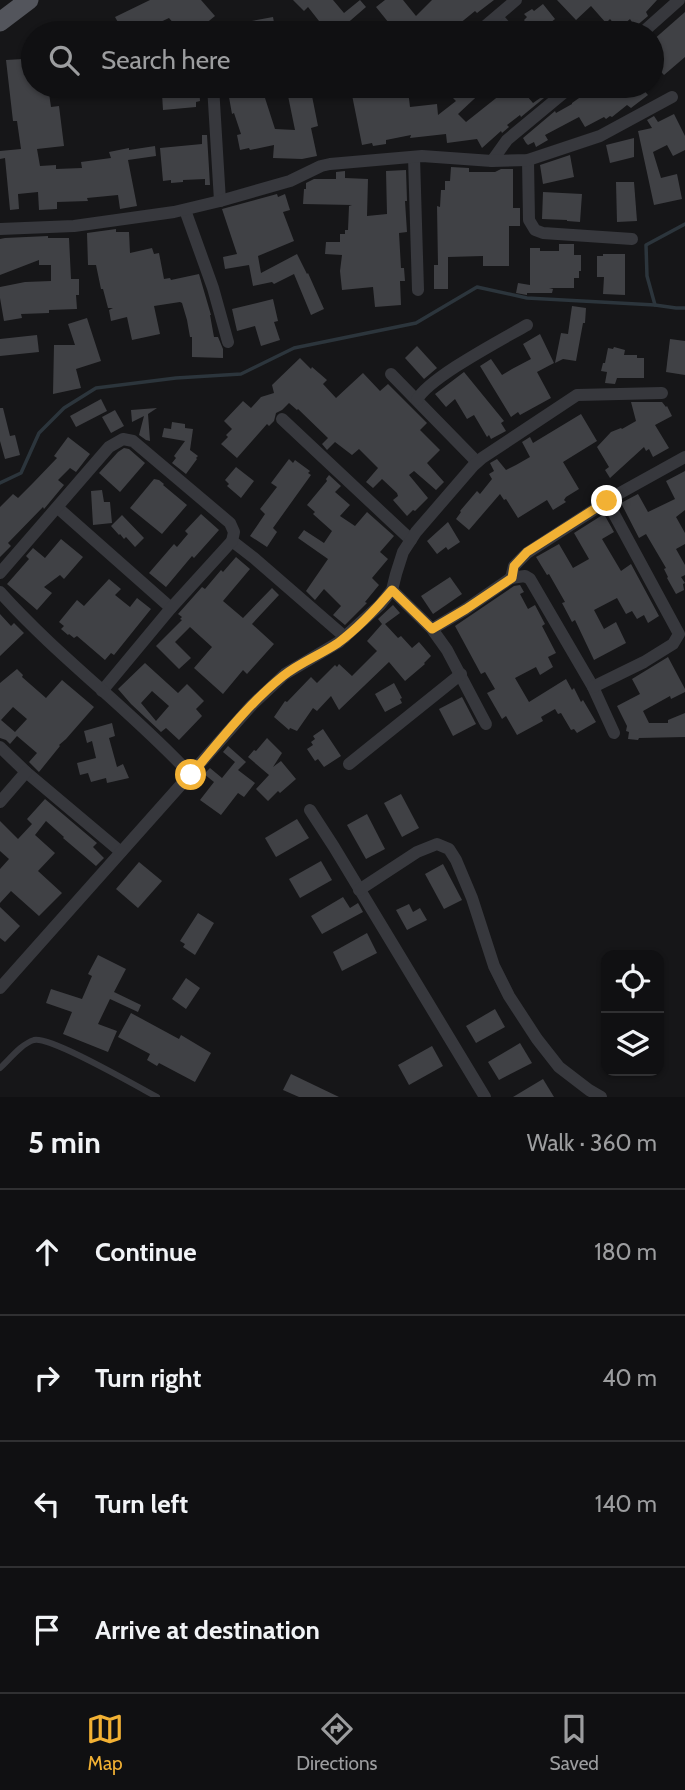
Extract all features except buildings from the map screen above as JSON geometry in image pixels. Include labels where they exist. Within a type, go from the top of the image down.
[{"type":"main road","points":[[0,7],[10,0]]},
{"type":"main road","points":[[0,22],[29,0]]},
{"type":"street","points":[[492,21],[516,0]]},
{"type":"street","points":[[655,21],[679,0]]},
{"type":"street","points":[[497,17],[500,21]]},
{"type":"street","points":[[0,229],[74,226],[185,210],[290,181],[330,164],[414,157],[528,160],[600,136],[672,97]]},
{"type":"street","points":[[214,98],[220,201]]},
{"type":"street","points":[[492,160],[507,140],[553,98]]},
{"type":"street","points":[[414,157],[418,290]]},
{"type":"street","points":[[528,160],[529,220],[535,230],[542,233],[632,239]]},
{"type":"street","points":[[185,210],[213,288],[228,342]]},
{"type":"street","points":[[417,400],[421,392],[429,386],[527,325]]},
{"type":"street","points":[[391,374],[477,462]]},
{"type":"street","points":[[0,988],[233,726],[273,685],[285,674],[311,660],[363,622],[392,590],[403,552],[411,540],[477,462],[577,395],[662,393]]},
{"type":"street","points":[[282,419],[411,540]]},
{"type":"street","points":[[0,573],[96,461],[122,439],[133,441],[230,523],[234,533],[232,541],[171,608],[102,691]]},
{"type":"street","points":[[512,578],[514,566],[527,552],[607,501],[685,457]]},
{"type":"street","points":[[593,687],[644,662],[673,644],[679,634],[607,501]]},
{"type":"street","points":[[58,508],[171,608]]},
{"type":"street","points":[[232,541],[345,637]]},
{"type":"street","points":[[432,629],[512,578],[525,576],[530,579],[593,687],[614,733]]},
{"type":"street","points":[[392,590],[432,629],[447,650],[486,724]]},
{"type":"street","points":[[0,592],[72,664],[161,744],[191,775]]},
{"type":"street","points":[[349,764],[461,674]]},
{"type":"street","points":[[0,747],[121,852]]},
{"type":"street","points":[[0,802],[26,772]]},
{"type":"street","points":[[310,810],[485,1097]]},
{"type":"street","points":[[359,890],[417,852],[437,844],[449,849],[472,898],[494,966],[509,996],[559,1067],[601,1097]]},
{"type":"lane","points":[[0,1068],[29,1042],[38,1039],[76,1055],[157,1097]]},
{"type":"waterway","points":[[655,305],[647,276],[646,245],[685,224]]},
{"type":"waterway","points":[[0,483],[21,473],[39,433],[64,408],[96,388],[176,378],[241,374],[294,348],[416,323],[477,287],[527,298],[685,308]]},
{"type":"route","points":[[191,775],[273,685],[285,674],[339,642],[363,622],[392,590],[432,629],[512,578],[514,566],[527,552],[607,501]]}]
